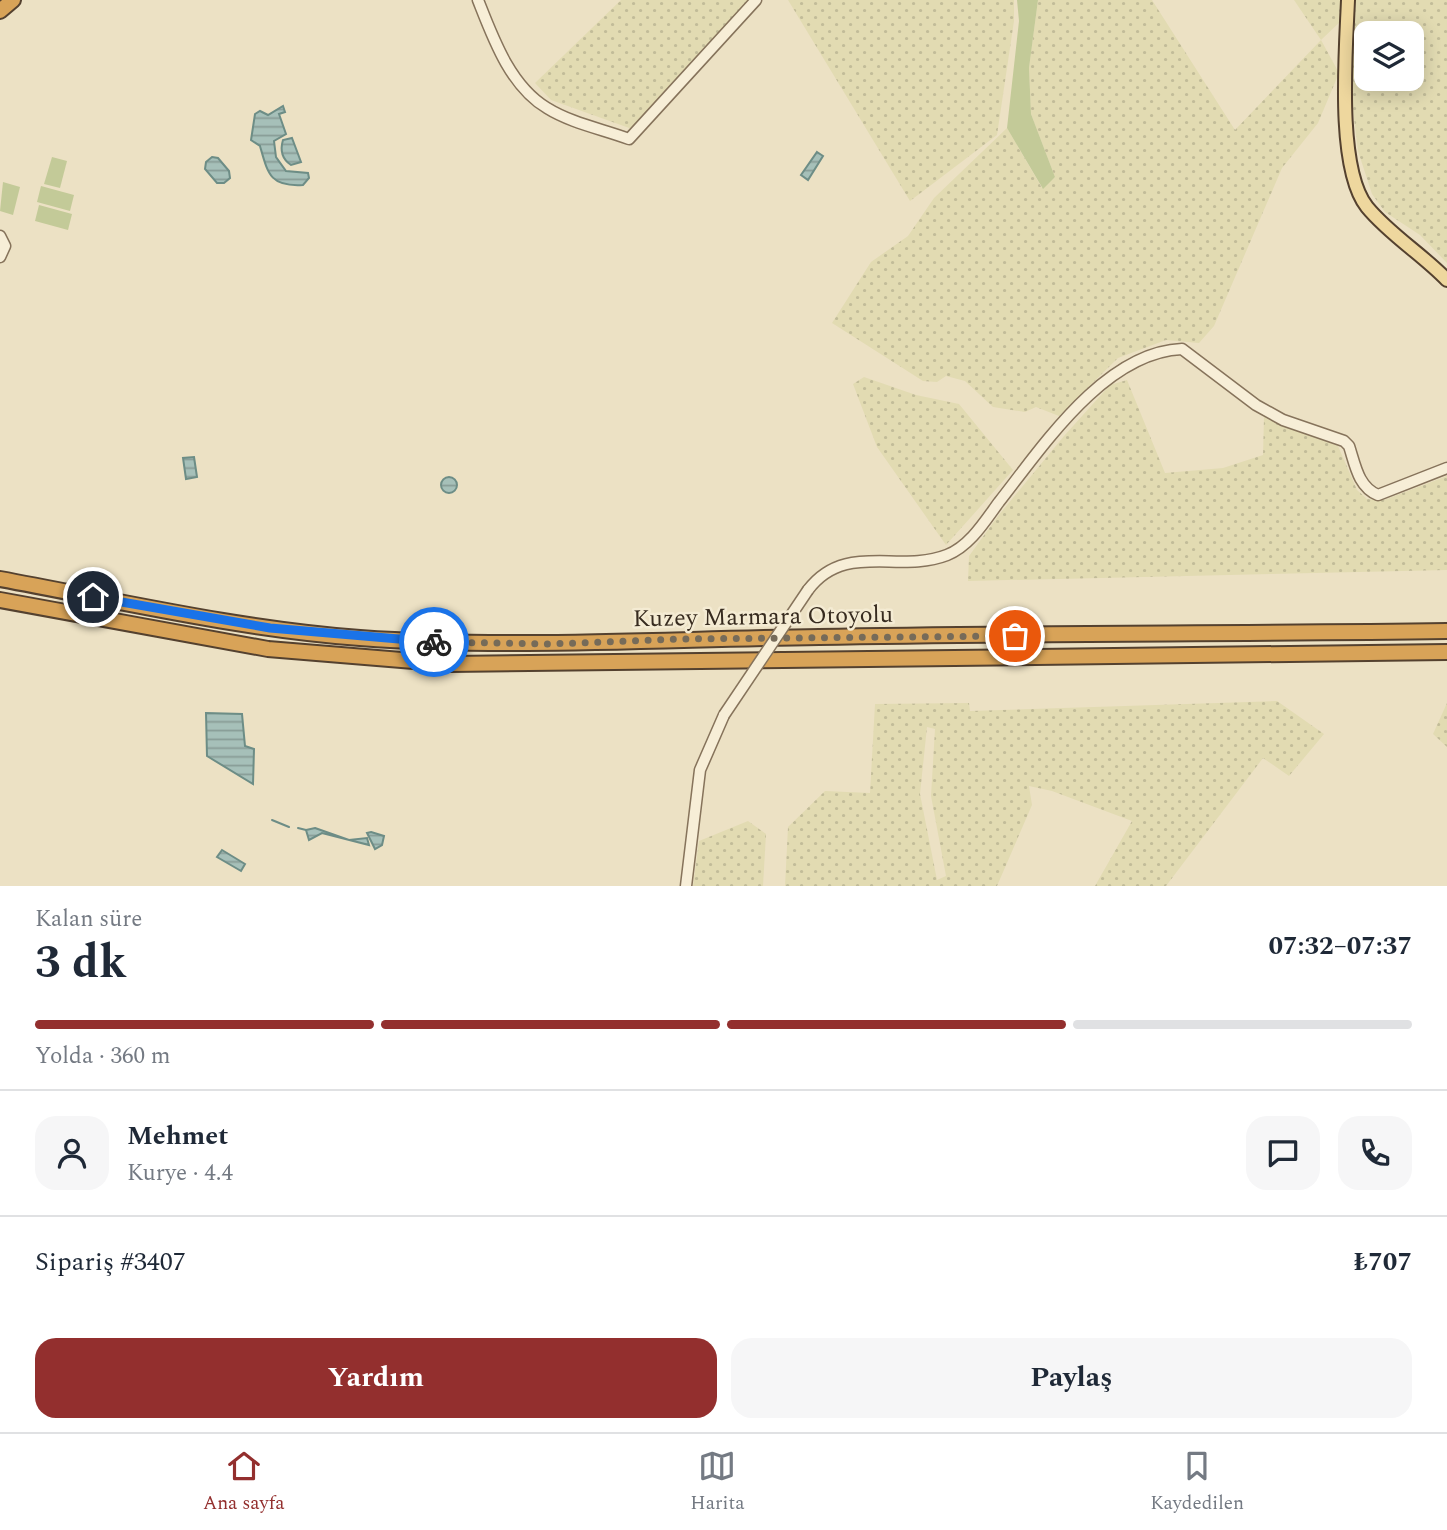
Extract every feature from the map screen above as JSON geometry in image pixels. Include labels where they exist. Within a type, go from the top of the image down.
[{"type":"highway","points":[[0,11],[13,0]]},
{"type":"highway","name":"Kuzey Marmara Otoyolu","points":[[0,579],[270,628],[357,638],[448,643],[1447,631]]},
{"type":"highway","name":"Kuzey Marmara Otoyolu","points":[[0,600],[268,649],[450,664],[1447,652]]},
{"type":"main road","points":[[1348,0],[1345,97],[1353,172],[1365,204],[1378,220],[1447,280]]},
{"type":"street","points":[[478,0],[504,59],[530,94],[549,109],[629,139],[756,0]]},
{"type":"street","points":[[0,236],[5,246],[0,257]]},
{"type":"street","points":[[686,886],[701,771],[724,715],[819,575],[839,564],[930,558],[947,555],[958,548],[975,534],[1051,436],[1112,375],[1131,363],[1168,349],[1182,348],[1256,405],[1283,420],[1344,442],[1349,446],[1363,484],[1378,495],[1447,468]]},
{"type":"shaded area","points":[[621,0],[749,0],[632,129],[551,100],[535,83]]},
{"type":"shaded area","points":[[788,0],[1014,0],[1014,21],[997,135],[910,201]]},
{"type":"shaded area","points":[[1038,0],[1152,0],[1235,130],[1321,40],[1339,73],[1318,123],[1282,168],[1214,326],[1199,343],[1166,340],[1118,358],[1059,416],[1036,407],[1025,412],[993,407],[965,381],[946,376],[937,382],[923,381],[832,323],[871,262],[908,236],[934,198],[1007,128],[1042,188],[1055,177],[1031,114],[1029,68]]},
{"type":"shaded area","points":[[1294,0],[1343,0],[1341,21],[1321,40]]},
{"type":"shaded area","points":[[1356,0],[1447,0],[1447,263],[1420,235],[1385,212],[1372,194],[1358,151],[1351,94],[1354,38],[1354,91],[1424,91],[1424,21],[1355,21]]},
{"type":"shaded area","points":[[864,377],[916,395],[959,404],[1013,470],[946,545],[877,447],[853,384]]},
{"type":"shaded area","points":[[1127,380],[1165,473],[1223,468],[1263,455],[1264,417],[1338,446],[1357,490],[1367,499],[1384,500],[1447,476],[1447,570],[968,581],[969,556],[998,516],[1110,385]]},
{"type":"shaded area","points":[[1277,701],[1324,734],[1289,776],[1263,758],[1166,886],[1095,886],[1132,821],[1052,791],[1029,786],[1032,805],[997,886],[785,886],[788,827],[825,791],[870,793],[875,704],[969,703],[970,711]],"holes":[[[927,727],[935,729],[931,796],[946,876],[937,880],[920,794]]]},
{"type":"shaded area","points":[[1447,703],[1447,747],[1433,734]]},
{"type":"shaded area","points":[[748,821],[766,834],[763,886],[693,886],[699,841]]},
{"type":"green space","points":[[1017,0],[1038,0],[1029,68],[1031,114],[1055,177],[1043,189],[1007,128],[1019,21]]},
{"type":"green space","points":[[52,157],[67,161],[60,188],[44,184]]},
{"type":"green space","points":[[3,182],[20,187],[13,215],[0,211]]},
{"type":"green space","points":[[41,186],[74,195],[70,211],[37,202]]},
{"type":"green space","points":[[39,205],[72,214],[68,230],[35,221]]},
{"type":"water","points":[[283,106],[285,112],[279,114],[286,134],[274,141],[276,157],[286,171],[308,173],[309,178],[303,185],[283,184],[272,177],[260,146],[251,140],[255,114],[260,111],[268,115]]},
{"type":"water","points":[[292,138],[301,162],[291,165],[282,154],[282,147],[283,140]]},
{"type":"water","points":[[817,152],[823,156],[808,180],[801,175]]},
{"type":"water","points":[[212,157],[218,158],[229,171],[230,178],[224,183],[217,183],[205,169],[206,162]]},
{"type":"water","points":[[194,457],[197,477],[186,479],[183,458]]},
{"type":"water","points":[[449,477],[455,479],[455,491],[449,493],[443,491],[441,485],[443,479]]},
{"type":"water","points":[[206,713],[242,714],[245,746],[254,749],[253,784],[207,756]]},
{"type":"water","points":[[315,828],[348,840],[322,833],[309,840],[306,830]]},
{"type":"water","points":[[367,833],[384,836],[382,845],[375,849]]},
{"type":"water","points":[[367,838],[369,845],[349,840]]},
{"type":"water","points":[[222,850],[245,864],[241,871],[217,857]]},
{"type":"waterway","points":[[272,820],[289,827]]},
{"type":"waterway","points":[[298,828],[306,830]]},
{"type":"way so far","points":[[434,642],[550,644],[679,639],[1015,636]]},
{"type":"route","points":[[93,597],[270,628],[357,638],[434,642]]}]
